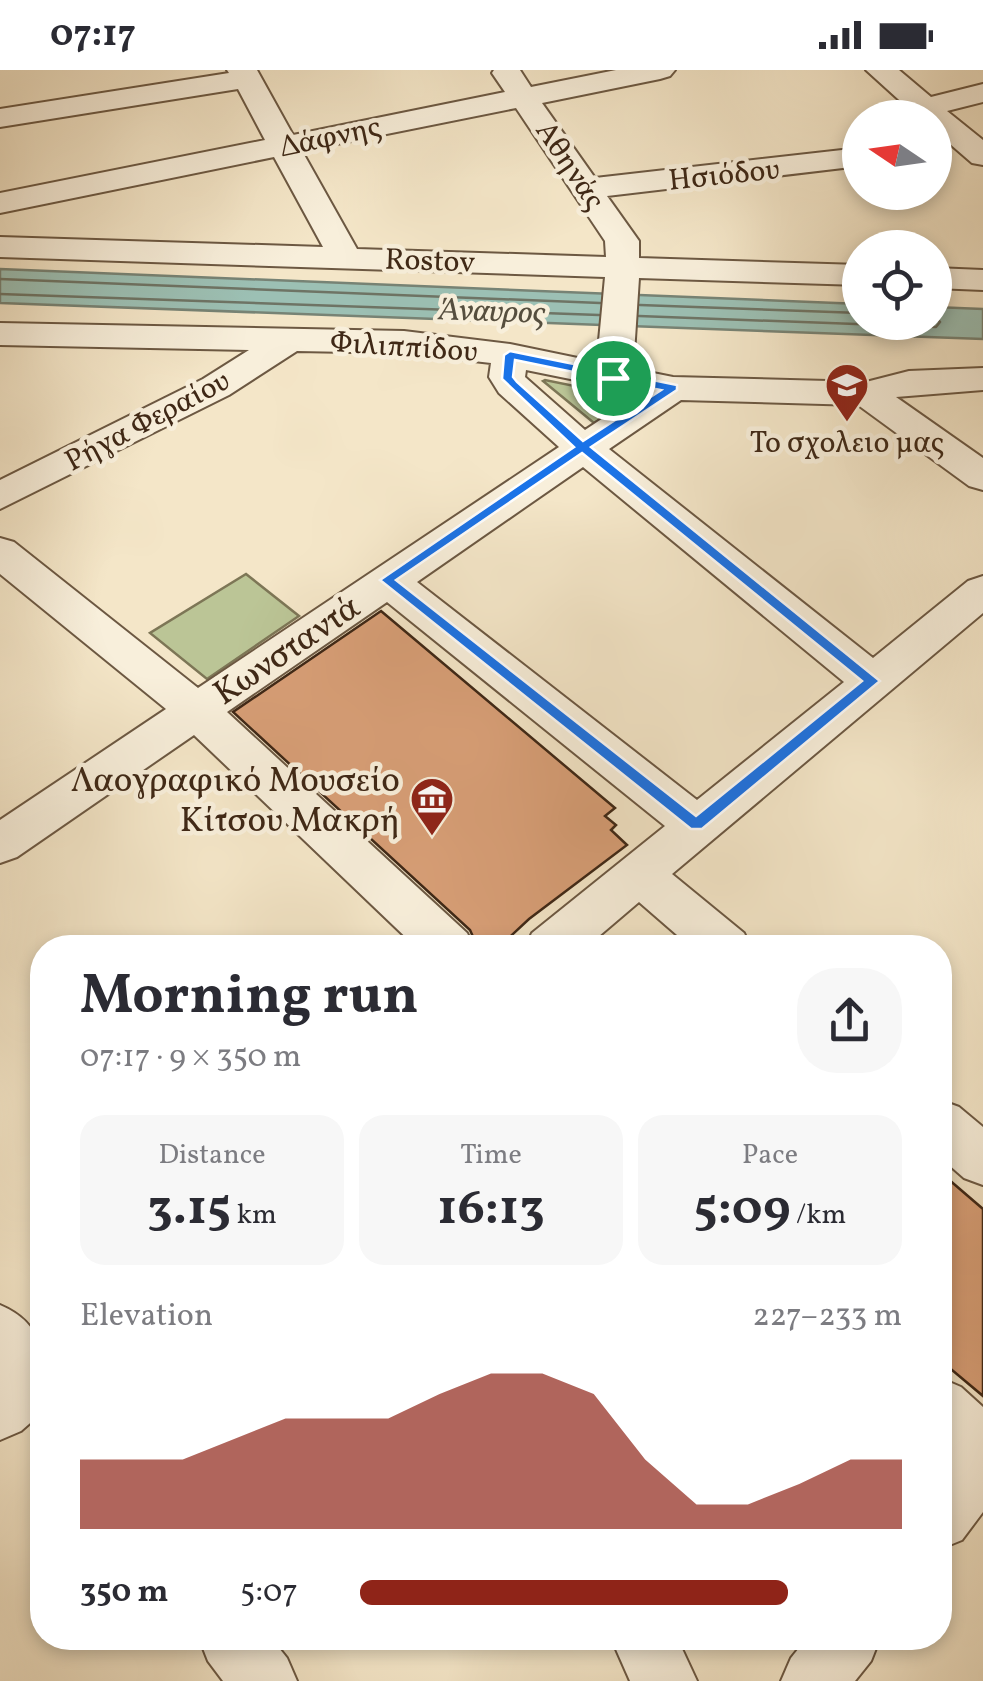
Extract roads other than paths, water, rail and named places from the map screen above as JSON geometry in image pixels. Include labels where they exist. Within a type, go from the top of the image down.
[{"type":"street","points":[[115,70],[153,94]]},
{"type":"street","name":"Αθηνάς","points":[[504,70],[622,241],[623,275]]},
{"type":"street","name":"Δάφνης","points":[[0,203],[660,70]]},
{"type":"street","points":[[882,70],[917,100]]},
{"type":"street","points":[[0,118],[153,94],[245,74],[345,258]]},
{"type":"street","points":[[952,100],[983,93]]},
{"type":"street","points":[[952,130],[975,149]]},
{"type":"street","name":"Ησιόδου","points":[[587,189],[842,159]]},
{"type":"street","name":"Rostov","points":[[0,246],[345,258],[623,275],[842,275]]},
{"type":"street","points":[[613,375],[623,275]]},
{"type":"street","points":[[952,279],[983,280]]},
{"type":"street","name":"Φιλιππίδου","points":[[0,334],[404,342],[510,355],[673,388],[867,394],[909,382],[983,378]]},
{"type":"street","name":"Ρήγα Φεραίου","points":[[0,496],[216,387],[291,339]]},
{"type":"street","points":[[510,355],[506,377],[512,385],[582,447],[872,681]]},
{"type":"street","name":"Κωνσταντά","points":[[0,844],[673,388]]},
{"type":"street","points":[[867,394],[983,404]]},
{"type":"street","points":[[867,394],[983,477]]},
{"type":"street","points":[[0,552],[196,710],[436,935]]},
{"type":"street","points":[[386,580],[696,825]]},
{"type":"street","points":[[565,935],[872,681],[974,615]]},
{"type":"street","points":[[638,873],[712,935]]},
{"type":"street","points":[[952,1134],[983,1160]]},
{"type":"street","points":[[0,1334],[30,1389]]},
{"type":"street","points":[[952,1419],[983,1448]]},
{"type":"street","points":[[952,1503],[983,1463]]},
{"type":"street","points":[[240,1650],[264,1681]]},
{"type":"street","points":[[649,1650],[664,1681]]},
{"type":"street","points":[[814,1681],[839,1650]]},
{"type":"water","name":"Άναυρος","points":[[0,269],[842,303],[842,334],[0,303]]},
{"type":"water","points":[[952,308],[983,309],[983,339],[952,338]]},
{"type":"place","name":"Το σχολειο μας","points":[[847,423]]},
{"type":"place","name":"Λαογραφικό Μουσείο Κίτσου Μακρή","points":[[432,837]]}]
